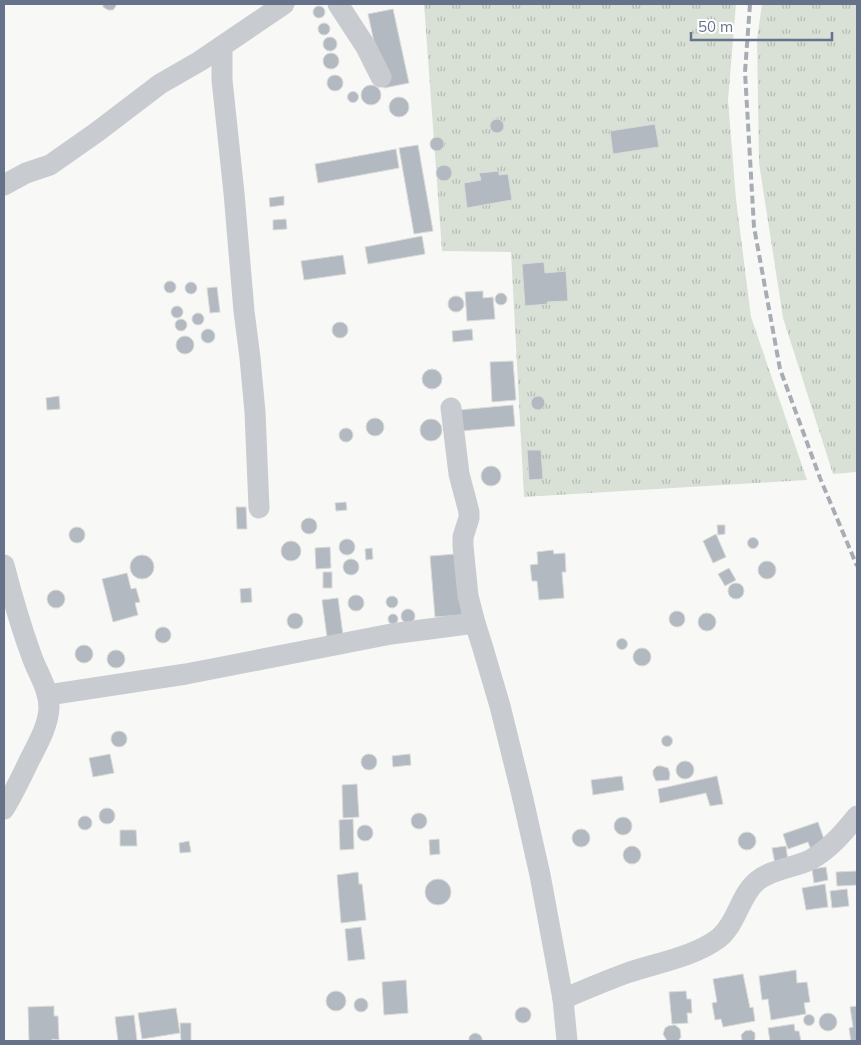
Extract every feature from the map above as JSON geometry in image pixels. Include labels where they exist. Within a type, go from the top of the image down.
[{"type":"street","points":[[4,185],[50,165],[160,84],[200,61],[284,4]]},
{"type":"street","points":[[338,4],[366,47],[381,77]]},
{"type":"street","points":[[222,46],[222,80],[255,412],[259,508]]},
{"type":"street","points":[[451,408],[459,474],[469,512],[463,537],[468,596],[500,706],[540,875],[563,999],[567,1041]]},
{"type":"street","points":[[4,565],[16,611],[30,652],[48,695],[49,708],[44,730],[4,809]]},
{"type":"street","points":[[48,695],[186,674],[391,634],[475,623]]},
{"type":"street","points":[[563,999],[626,973],[702,948],[728,929],[749,891],[757,882],[774,872],[795,866],[816,856],[857,816]]},
{"type":"green space","points":[[424,4],[736,4],[728,100],[736,199],[751,317],[807,480],[524,497],[511,252],[442,251]]},
{"type":"green space","points":[[762,4],[857,4],[857,472],[833,474],[783,318],[759,163],[757,39]]},
{"type":"building","points":[[103,4],[116,4],[116,6],[113,10],[108,10],[103,7]]},
{"type":"building","points":[[321,6],[324,7],[324,17],[317,18],[314,17],[313,10],[314,7]]},
{"type":"building","points":[[393,9],[409,83],[384,88],[368,14]]},
{"type":"building","points":[[322,23],[326,23],[330,29],[326,35],[322,35],[318,31],[318,27]]},
{"type":"building","points":[[327,37],[333,37],[337,44],[333,51],[327,51],[323,47],[323,41]]},
{"type":"building","points":[[331,53],[337,55],[339,61],[337,67],[331,69],[325,67],[323,61],[325,55]]},
{"type":"building","points":[[335,75],[341,77],[343,83],[341,89],[335,91],[329,89],[327,83],[329,77]]},
{"type":"building","points":[[371,85],[378,88],[381,95],[378,102],[371,105],[364,102],[361,95],[364,88]]},
{"type":"building","points":[[351,92],[355,92],[358,97],[357,101],[351,102],[348,99],[348,95]]},
{"type":"building","points":[[399,97],[406,100],[409,107],[406,114],[399,117],[392,114],[389,107],[392,100]]},
{"type":"building","points":[[494,119],[500,119],[504,126],[500,133],[494,133],[490,129],[490,123]]},
{"type":"building","points":[[655,124],[659,147],[613,154],[610,131]]},
{"type":"building","points":[[437,137],[442,139],[444,144],[442,149],[437,151],[432,149],[430,144],[432,139]]},
{"type":"building","points":[[418,145],[433,231],[414,234],[399,148]]},
{"type":"building","points":[[396,149],[399,168],[318,183],[315,164]]},
{"type":"building","points":[[444,165],[452,173],[444,181],[436,173]]},
{"type":"building","points":[[499,171],[499,175],[508,174],[512,200],[467,208],[464,183],[481,180],[479,173]]},
{"type":"building","points":[[284,196],[284,205],[270,207],[269,198]]},
{"type":"building","points":[[286,219],[287,229],[273,230],[273,220]]},
{"type":"building","points":[[422,236],[425,254],[368,264],[365,247]]},
{"type":"building","points":[[343,255],[346,274],[304,280],[301,261]]},
{"type":"building","points":[[544,262],[545,273],[566,271],[568,301],[525,306],[522,264]]},
{"type":"building","points":[[170,281],[176,287],[170,293],[164,287]]},
{"type":"building","points":[[191,282],[197,288],[191,294],[185,288]]},
{"type":"building","points":[[217,287],[220,312],[210,313],[207,288]]},
{"type":"building","points":[[483,291],[483,298],[493,297],[495,319],[467,321],[465,292]]},
{"type":"building","points":[[499,293],[503,293],[507,299],[503,305],[499,305],[495,301],[495,297]]},
{"type":"building","points":[[456,296],[464,304],[456,312],[448,304]]},
{"type":"building","points":[[177,306],[183,312],[177,318],[171,312]]},
{"type":"building","points":[[198,313],[204,319],[198,325],[192,319]]},
{"type":"building","points":[[181,319],[187,325],[181,331],[175,325]]},
{"type":"building","points":[[340,322],[348,330],[340,338],[332,330]]},
{"type":"building","points":[[205,329],[211,329],[215,336],[211,343],[205,343],[201,339],[201,333]]},
{"type":"building","points":[[472,329],[473,340],[453,342],[452,331]]},
{"type":"building","points":[[185,336],[191,339],[194,345],[191,351],[185,354],[179,351],[176,345],[179,339]]},
{"type":"building","points":[[513,361],[516,400],[492,402],[490,362]]},
{"type":"building","points":[[432,369],[439,372],[442,379],[439,386],[432,389],[425,386],[422,379],[425,372]]},
{"type":"building","points":[[59,396],[60,409],[47,410],[46,398]]},
{"type":"building","points":[[535,396],[541,396],[545,403],[541,410],[535,410],[531,406],[531,400]]},
{"type":"building","points":[[513,405],[515,426],[461,431],[459,410]]},
{"type":"building","points":[[375,418],[381,421],[384,427],[381,433],[375,436],[369,433],[366,427],[369,421]]},
{"type":"building","points":[[431,419],[439,422],[442,430],[439,438],[431,441],[423,438],[420,430],[423,422]]},
{"type":"building","points":[[343,428],[349,428],[353,435],[349,442],[343,442],[339,438],[339,432]]},
{"type":"building","points":[[527,450],[541,450],[543,479],[529,480]]},
{"type":"building","points":[[487,466],[495,466],[501,472],[501,480],[495,486],[487,486],[481,480],[481,472]]},
{"type":"building","points":[[346,502],[347,510],[336,511],[335,503]]},
{"type":"building","points":[[236,507],[246,507],[247,529],[237,529]]},
{"type":"building","points":[[309,518],[317,526],[309,534],[301,526]]},
{"type":"building","points":[[717,525],[725,525],[725,534],[718,535]]},
{"type":"building","points":[[77,527],[85,535],[77,543],[69,535]]},
{"type":"building","points":[[716,534],[726,557],[713,563],[703,541]]},
{"type":"building","points":[[753,537],[759,543],[753,549],[747,543]]},
{"type":"building","points":[[347,539],[355,547],[347,555],[339,547]]},
{"type":"building","points":[[287,541],[295,541],[301,547],[301,555],[295,561],[287,561],[281,555],[281,547]]},
{"type":"building","points":[[330,547],[331,568],[316,569],[315,548]]},
{"type":"building","points":[[372,548],[373,559],[366,560],[365,549]]},
{"type":"building","points":[[553,550],[554,554],[565,553],[566,572],[562,572],[564,598],[539,600],[537,581],[532,581],[530,565],[538,564],[537,552]]},
{"type":"building","points":[[456,554],[462,615],[435,617],[430,556]]},
{"type":"building","points":[[142,555],[151,558],[154,567],[151,576],[142,579],[133,576],[130,567],[133,558]]},
{"type":"building","points":[[351,559],[359,567],[351,575],[343,567]]},
{"type":"building","points":[[767,561],[773,564],[776,570],[773,576],[767,579],[761,576],[758,570],[761,564]]},
{"type":"building","points":[[729,568],[736,580],[725,586],[718,574]]},
{"type":"building","points":[[323,572],[332,572],[332,588],[323,588]]},
{"type":"building","points":[[127,573],[131,589],[136,588],[140,602],[135,603],[138,615],[113,622],[102,579]]},
{"type":"building","points":[[733,583],[739,583],[744,588],[742,597],[733,599],[728,594],[728,588]]},
{"type":"building","points":[[251,588],[252,602],[241,603],[240,589]]},
{"type":"building","points":[[56,590],[62,593],[65,599],[62,605],[56,608],[50,605],[47,599],[50,593]]},
{"type":"building","points":[[356,595],[364,603],[356,611],[348,603]]},
{"type":"building","points":[[394,596],[397,597],[397,607],[390,608],[387,607],[386,600],[387,597]]},
{"type":"building","points":[[338,598],[343,635],[327,637],[322,600]]},
{"type":"building","points":[[405,609],[411,609],[415,616],[411,623],[405,623],[401,619],[401,613]]},
{"type":"building","points":[[677,611],[683,613],[685,619],[683,625],[677,627],[671,625],[669,619],[671,613]]},
{"type":"building","points":[[295,613],[303,621],[295,629],[287,621]]},
{"type":"building","points":[[707,613],[713,616],[716,622],[713,628],[707,631],[701,628],[698,622],[701,616]]},
{"type":"building","points":[[393,614],[398,619],[393,624],[388,619]]},
{"type":"building","points":[[163,627],[171,635],[163,643],[155,635]]},
{"type":"building","points":[[622,638],[628,644],[622,650],[616,644]]},
{"type":"building","points":[[84,645],[90,648],[93,654],[90,660],[84,663],[78,660],[75,654],[78,648]]},
{"type":"building","points":[[642,648],[648,651],[651,657],[648,663],[642,666],[636,663],[633,657],[636,651]]},
{"type":"building","points":[[116,650],[122,653],[125,659],[122,665],[116,668],[110,665],[107,659],[110,653]]},
{"type":"building","points":[[119,731],[127,739],[119,747],[111,739]]},
{"type":"building","points":[[667,735],[673,741],[667,747],[661,741]]},
{"type":"building","points":[[110,754],[114,773],[93,777],[89,758]]},
{"type":"building","points":[[369,754],[377,762],[369,770],[361,762]]},
{"type":"building","points":[[410,754],[411,765],[393,767],[392,756]]},
{"type":"building","points":[[685,761],[691,764],[694,770],[691,776],[685,779],[679,776],[676,770],[679,764]]},
{"type":"building","points":[[657,766],[668,768],[669,780],[656,781],[653,770]]},
{"type":"building","points":[[622,776],[624,790],[593,795],[591,780]]},
{"type":"building","points":[[717,776],[723,804],[710,806],[706,793],[660,803],[658,789]]},
{"type":"building","points":[[357,784],[359,817],[343,818],[342,785]]},
{"type":"building","points":[[107,808],[113,810],[115,816],[113,822],[107,824],[101,822],[99,816],[101,810]]},
{"type":"building","points":[[419,813],[427,821],[419,829],[411,821]]},
{"type":"building","points":[[82,816],[88,816],[92,823],[88,830],[82,830],[78,826],[78,820]]},
{"type":"building","points":[[619,817],[627,817],[632,822],[630,833],[619,835],[614,830],[614,822]]},
{"type":"building","points":[[353,819],[354,849],[340,850],[339,820]]},
{"type":"building","points":[[818,822],[826,845],[811,850],[808,842],[788,849],[783,834]]},
{"type":"building","points":[[365,825],[373,833],[365,841],[357,833]]},
{"type":"building","points":[[581,829],[587,832],[590,838],[587,844],[581,847],[575,844],[572,838],[575,832]]},
{"type":"building","points":[[120,830],[136,830],[137,846],[120,846]]},
{"type":"building","points":[[747,832],[753,835],[756,841],[753,847],[747,850],[741,847],[738,841],[741,835]]},
{"type":"building","points":[[439,839],[440,854],[430,855],[429,840]]},
{"type":"building","points":[[189,841],[191,852],[180,853],[179,843]]},
{"type":"building","points":[[632,846],[638,849],[641,855],[638,861],[632,864],[626,861],[623,855],[626,849]]},
{"type":"building","points":[[786,846],[788,862],[775,864],[772,848]]},
{"type":"building","points":[[826,867],[828,880],[814,883],[812,869]]},
{"type":"building","points":[[857,871],[857,885],[837,886],[836,872]]},
{"type":"building","points":[[358,872],[359,884],[362,884],[366,920],[341,923],[337,875]]},
{"type":"building","points":[[438,879],[447,883],[451,892],[447,901],[438,905],[429,901],[425,892],[429,883]]},
{"type":"building","points":[[825,884],[828,907],[806,910],[802,888]]},
{"type":"building","points":[[847,889],[849,906],[832,908],[830,891]]},
{"type":"building","points":[[361,927],[365,959],[348,961],[345,929]]},
{"type":"building","points":[[796,970],[797,983],[807,982],[810,1002],[804,1003],[806,1014],[771,1020],[768,999],[762,1000],[759,976]]},
{"type":"building","points":[[743,974],[750,1008],[753,1007],[755,1021],[723,1027],[721,1019],[715,1020],[712,1003],[717,1002],[713,979]]},
{"type":"building","points":[[406,980],[408,1013],[384,1015],[382,982]]},
{"type":"building","points":[[336,991],[343,994],[346,1001],[343,1008],[336,1011],[329,1008],[326,1001],[329,994]]},
{"type":"building","points":[[686,991],[687,999],[691,999],[692,1013],[687,1013],[688,1023],[672,1024],[669,992]]},
{"type":"building","points":[[358,998],[364,998],[368,1005],[364,1012],[358,1012],[354,1008],[354,1002]]},
{"type":"building","points":[[54,1006],[54,1016],[58,1016],[59,1040],[29,1041],[28,1007]]},
{"type":"building","points":[[857,1006],[857,1041],[851,1041],[849,1028],[853,1027],[850,1007]]},
{"type":"building","points":[[520,1007],[526,1007],[531,1012],[529,1021],[520,1023],[515,1018],[515,1012]]},
{"type":"building","points":[[176,1008],[180,1033],[142,1039],[138,1013]]},
{"type":"building","points":[[828,1013],[834,1016],[837,1022],[834,1028],[828,1031],[822,1028],[819,1022],[822,1016]]},
{"type":"building","points":[[134,1015],[137,1041],[118,1041],[115,1017]]},
{"type":"building","points":[[807,1015],[811,1015],[814,1020],[813,1024],[807,1025],[804,1022],[804,1018]]},
{"type":"building","points":[[180,1023],[191,1023],[191,1041],[181,1041]]},
{"type":"building","points":[[794,1024],[795,1031],[799,1031],[801,1041],[770,1041],[768,1028]]},
{"type":"building","points":[[675,1025],[680,1029],[681,1037],[678,1041],[667,1041],[663,1034],[665,1028]]},
{"type":"building","points":[[751,1030],[755,1033],[755,1039],[753,1041],[743,1041],[741,1035],[745,1031]]},
{"type":"building","points":[[476,1033],[480,1035],[482,1041],[469,1041],[469,1037]]},
{"type":"railway","points":[[750,4],[745,72],[754,227],[780,369],[820,478],[857,566]]}]
